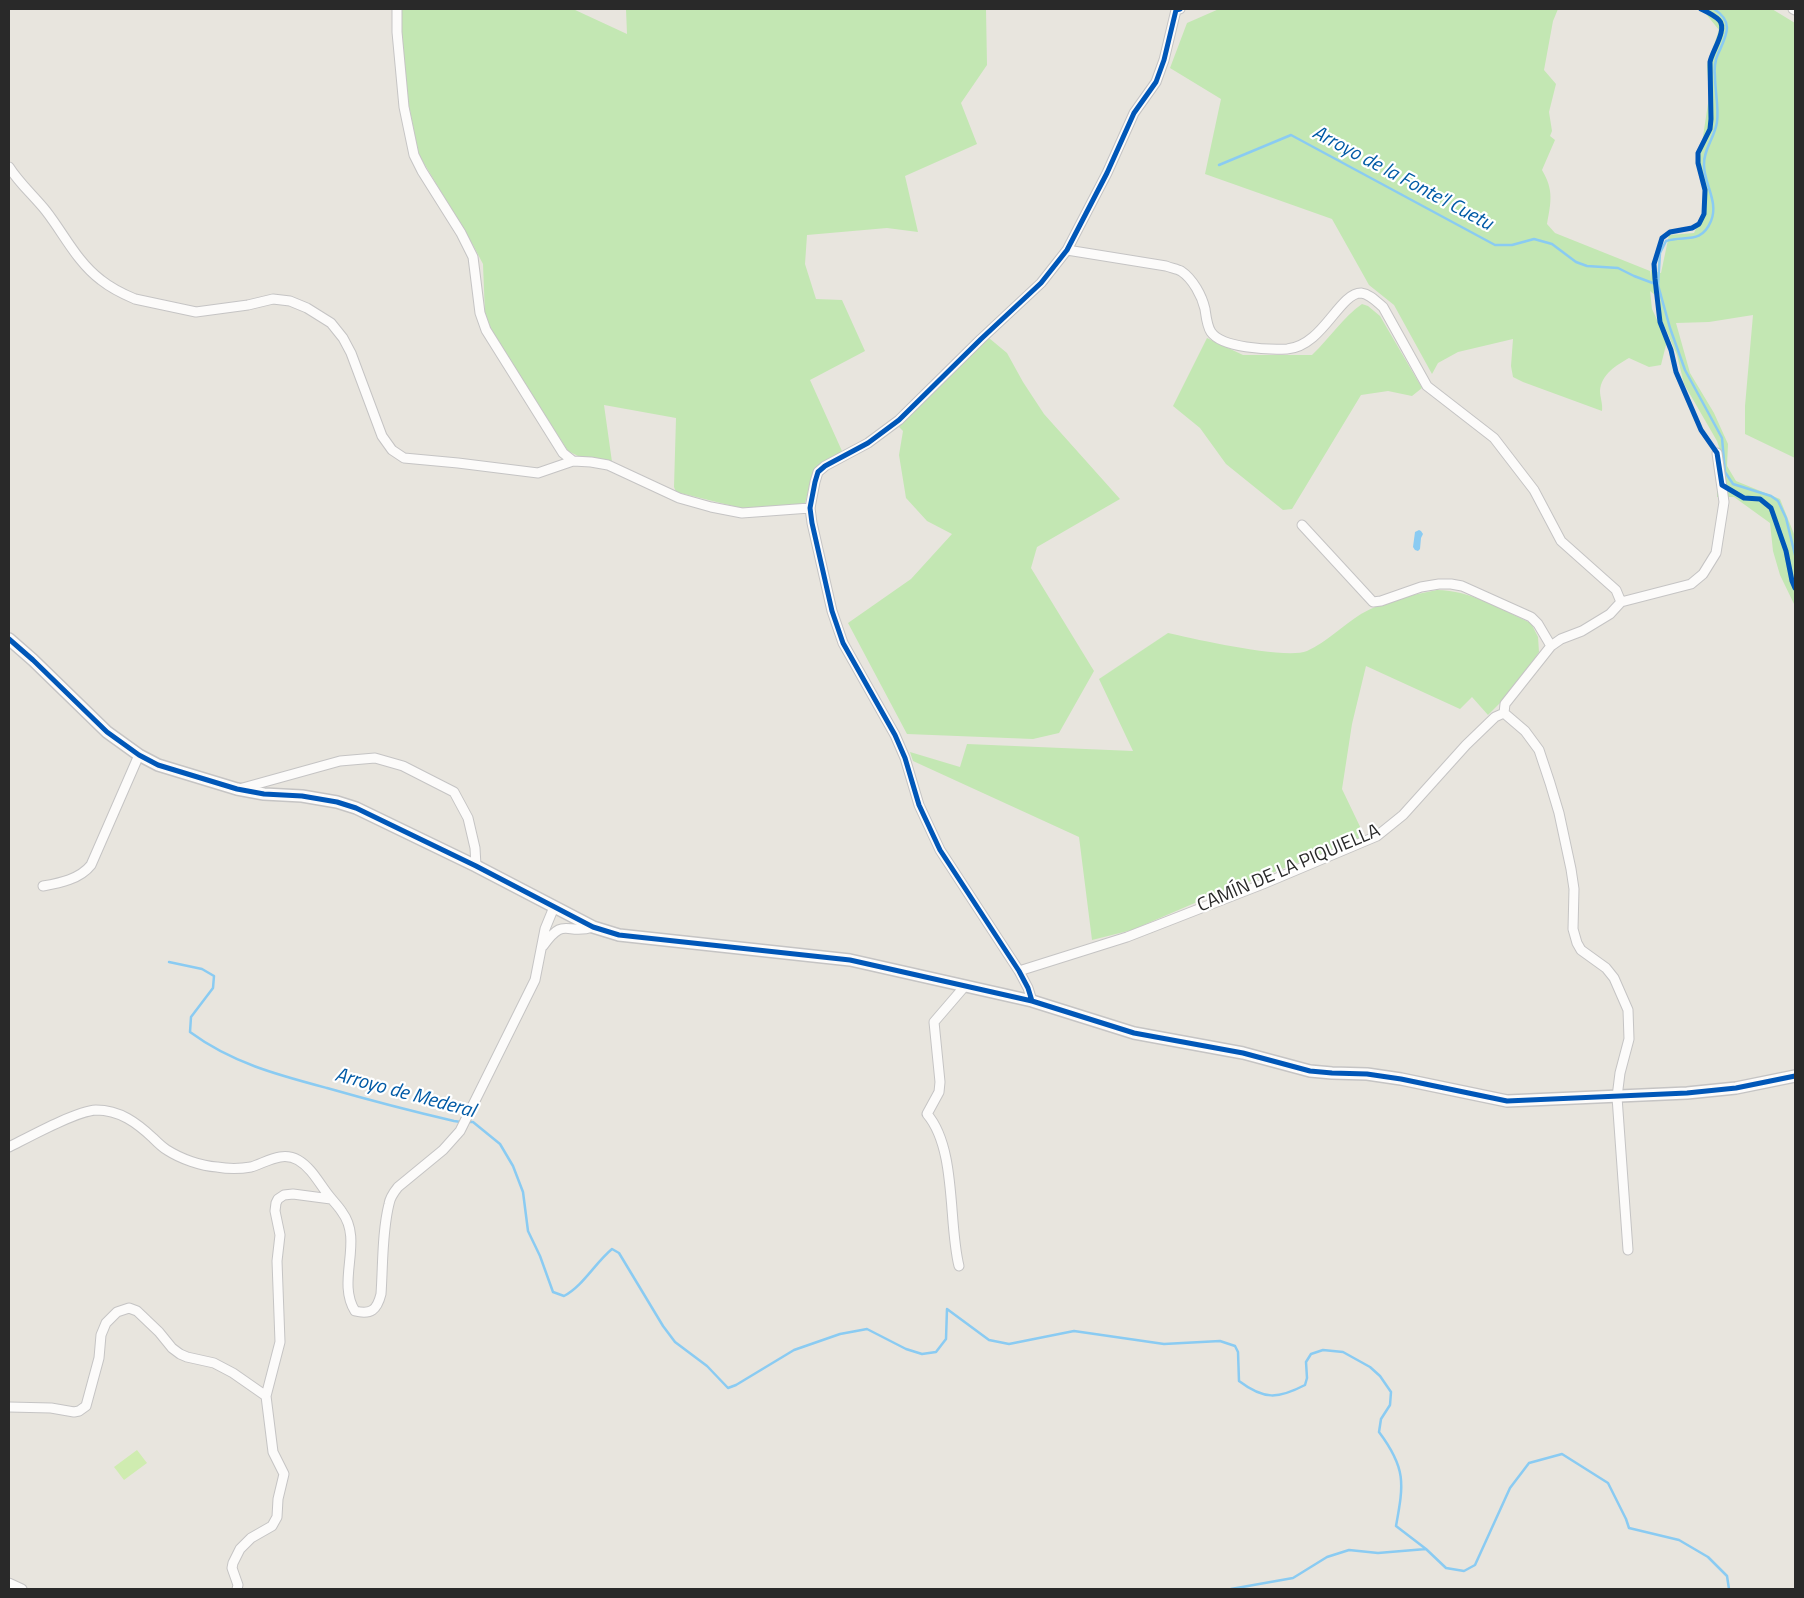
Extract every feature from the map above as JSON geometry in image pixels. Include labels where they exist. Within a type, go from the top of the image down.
[{"type":"street","points":[[397,9],[397,32],[404,107],[414,155],[461,233],[473,257],[480,313],[486,330],[563,453],[573,461]]},
{"type":"street","points":[[1032,1001],[1019,971],[940,850],[918,805],[905,758],[894,734],[843,643],[830,602],[810,508],[814,482],[818,472],[868,443],[899,420],[1041,283],[1067,250],[1107,173],[1134,113],[1156,82],[1164,60],[1176,10],[1180,9]]},
{"type":"street","points":[[9,167],[47,212],[74,252],[93,274],[126,295],[135,299],[196,312],[248,305],[273,299],[290,301],[307,308],[331,322],[351,353],[382,436],[392,450],[404,458],[538,473],[573,461],[591,462],[608,465],[679,498],[742,513],[810,508]]},
{"type":"street","points":[[1067,250],[1166,266],[1180,271],[1188,278],[1200,295],[1210,332],[1226,343],[1253,348],[1288,349],[1305,344],[1317,334],[1352,295],[1363,293],[1373,298],[1383,308],[1427,386],[1494,438],[1534,490],[1561,541],[1616,590],[1622,602]]},
{"type":"street","name":"CAMÍN DE LA PIQUIELLA","points":[[1019,971],[1127,937],[1263,884],[1377,836],[1403,815],[1494,717],[1504,713],[1505,704],[1551,646],[1561,639],[1582,631],[1610,614],[1622,602],[1692,584],[1703,574],[1716,553],[1724,502],[1717,453]]},
{"type":"street","points":[[1302,524],[1373,602],[1421,587],[1440,584],[1462,586],[1531,617],[1538,624],[1551,646]]},
{"type":"street","points":[[9,639],[107,732],[139,755],[158,765],[237,789],[264,794],[302,796],[337,802],[356,808],[476,866],[594,927],[619,935],[850,960],[1032,1001],[1134,1033],[1243,1052],[1310,1070],[1368,1074],[1401,1079],[1507,1101],[1687,1093],[1736,1088],[1795,1076]]},
{"type":"street","points":[[1504,713],[1525,731],[1539,750],[1550,783],[1571,869],[1574,889],[1573,930],[1577,943],[1581,950],[1606,968],[1614,978],[1628,1010],[1629,1039],[1620,1073],[1617,1097],[1628,1250]]},
{"type":"street","points":[[42,886],[64,882],[87,870],[91,865],[139,755]]},
{"type":"street","points":[[237,789],[340,761],[375,758],[403,766],[454,792],[468,818],[475,848],[476,866]]},
{"type":"street","points":[[558,909],[560,928]]},
{"type":"street","points":[[9,1147],[82,1113],[96,1110],[115,1112],[128,1118],[166,1150],[184,1158],[215,1167],[236,1169],[250,1167],[274,1158],[286,1156],[297,1159],[307,1166],[343,1213],[350,1226],[348,1290],[350,1303],[355,1311],[365,1313],[372,1310],[378,1304],[379,1299],[389,1202],[398,1187],[443,1150],[460,1131],[534,980],[545,929],[558,909]]},
{"type":"street","points":[[541,948],[552,934],[560,928],[580,929],[594,927]]},
{"type":"street","points":[[959,1266],[943,1147],[933,1121],[927,1114],[939,1092],[940,1082],[934,1022],[966,986]]},
{"type":"street","points":[[237,1589],[238,1585],[232,1568],[233,1563],[240,1549],[251,1538],[272,1526],[277,1516],[278,1499],[284,1474],[273,1452],[266,1396],[280,1342],[277,1262],[280,1235],[275,1211],[276,1204],[278,1199],[284,1195],[293,1194],[331,1199]]},
{"type":"street","points":[[9,1407],[51,1408],[74,1412],[86,1406],[106,1323],[117,1312],[128,1308],[137,1311],[180,1354],[188,1358],[214,1363],[233,1373],[266,1396]]},
{"type":"street","points":[[9,1583],[22,1589]]},
{"type":"green space","points":[[402,9],[573,9],[627,34],[626,9],[986,9],[987,65],[961,103],[977,144],[905,176],[918,232],[887,228],[807,235],[805,264],[816,299],[842,300],[865,351],[810,380],[842,451],[814,470],[805,503],[788,506],[741,508],[676,492],[674,487],[676,418],[604,405],[612,462],[578,456],[568,451],[490,330],[485,314],[483,264],[419,155],[408,101],[401,35]]},
{"type":"green space","points":[[1219,9],[1558,9],[1553,21],[1544,70],[1556,84],[1549,112],[1552,131],[1550,136],[1555,140],[1542,170],[1550,190],[1550,209],[1547,224],[1555,233],[1650,271],[1650,279],[1651,270],[1661,273],[1669,235],[1694,233],[1706,207],[1706,187],[1699,163],[1709,97],[1707,65],[1719,30],[1702,9],[1772,9],[1795,23],[1795,458],[1745,434],[1745,406],[1753,315],[1709,322],[1676,323],[1690,373],[1714,413],[1728,444],[1727,466],[1736,481],[1780,499],[1794,534],[1795,606],[1780,575],[1773,551],[1770,523],[1734,497],[1717,497],[1717,482],[1722,456],[1717,441],[1684,384],[1677,355],[1661,318],[1660,299],[1650,291],[1652,309],[1667,341],[1661,365],[1649,367],[1629,358],[1615,367],[1606,375],[1601,385],[1602,411],[1513,377],[1511,366],[1513,339],[1458,352],[1438,363],[1432,374],[1394,305],[1369,285],[1332,219],[1205,174],[1221,99],[1170,68],[1187,23]]},
{"type":"green space","points":[[1362,304],[1368,306],[1380,316],[1422,388],[1412,396],[1388,391],[1361,395],[1292,509],[1283,510],[1226,464],[1200,428],[1173,406],[1207,338],[1243,355],[1312,355],[1349,315]]},
{"type":"green space","points":[[989,338],[1007,353],[1044,414],[1120,499],[1037,547],[1031,568],[1094,671],[1059,733],[1033,739],[907,734],[848,623],[911,579],[952,534],[927,521],[906,498],[899,455],[903,431],[899,427]]},
{"type":"green space","points":[[1437,590],[1462,593],[1474,597],[1531,623],[1538,637],[1539,652],[1516,687],[1488,715],[1472,697],[1460,709],[1366,666],[1352,724],[1342,789],[1365,837],[1204,899],[1132,930],[1092,940],[1079,837],[913,761],[910,752],[960,767],[967,744],[1133,751],[1099,679],[1168,633],[1239,648],[1296,653],[1307,651],[1314,647],[1354,618],[1370,609],[1398,599]]},
{"type":"green space","points":[[137,1450],[147,1463],[124,1480],[114,1467]]},
{"type":"water","points":[[1419,530],[1423,534],[1418,551],[1413,547],[1415,532]]},
{"type":"waterway","name":"Arroyo de la Fonte'l Cuetu","points":[[1714,9],[1725,19],[1727,30],[1715,65],[1717,122],[1704,159],[1713,214],[1707,229],[1697,236],[1666,241],[1660,253],[1658,285],[1670,328],[1685,370],[1722,438],[1725,472],[1733,484],[1771,496],[1778,501],[1786,518],[1795,555]]},
{"type":"waterway","name":"Arroyo de la Fonte'l Cuetu","points":[[1219,165],[1291,135],[1495,245],[1512,245],[1534,239],[1552,244],[1576,262],[1587,266],[1618,268],[1658,285]]},
{"type":"waterway","name":"Arroyo de Mederal","points":[[169,962],[202,969],[214,976],[213,988],[191,1017],[190,1032],[222,1052],[256,1067],[291,1078],[461,1122]]},
{"type":"waterway","name":"Arroyo de Mederal","points":[[467,1122],[473,1122],[500,1144],[513,1166],[523,1192],[528,1231],[540,1256],[553,1292],[564,1296],[571,1292],[612,1249],[619,1253],[663,1326],[675,1342],[707,1366],[728,1388],[794,1350],[840,1334],[867,1329],[906,1349],[922,1354],[936,1352],[946,1339],[947,1309],[989,1340],[1009,1344],[1074,1331],[1164,1344],[1220,1341],[1235,1346],[1238,1352],[1239,1381],[1256,1392],[1271,1395],[1287,1393],[1305,1385],[1307,1378],[1306,1362],[1311,1354],[1323,1350],[1343,1352],[1370,1367],[1380,1376],[1391,1392],[1390,1405],[1381,1419],[1379,1432],[1394,1456],[1401,1476],[1401,1498],[1396,1526],[1426,1549],[1446,1568],[1464,1571],[1475,1565],[1510,1488],[1529,1463],[1562,1454],[1608,1483],[1629,1528],[1679,1540],[1708,1557],[1727,1576],[1729,1589]]},
{"type":"waterway","points":[[1231,1589],[1293,1578],[1327,1557],[1349,1550],[1378,1553],[1426,1549]]},
{"type":"cycle path","points":[[1032,1001],[1019,971],[940,850],[919,805],[905,758],[895,735],[843,643],[832,611],[810,508],[818,472],[825,466],[868,443],[899,420],[1041,283],[1067,250],[1107,173],[1134,113],[1156,82],[1164,60],[1176,10],[1180,9]]},
{"type":"cycle path","points":[[1701,9],[1719,20],[1722,29],[1710,62],[1710,129],[1698,153],[1698,163],[1705,190],[1704,214],[1699,224],[1692,228],[1670,232],[1662,238],[1654,264],[1660,322],[1671,350],[1676,372],[1701,430],[1717,453],[1722,485],[1744,498],[1760,499],[1771,508],[1786,551],[1795,588]]},
{"type":"cycle path","points":[[9,639],[107,732],[139,755],[158,765],[237,789],[264,794],[302,796],[337,802],[356,808],[476,866],[593,927],[619,935],[850,960],[1032,1001],[1134,1033],[1243,1053],[1310,1071],[1367,1074],[1401,1079],[1507,1101],[1687,1093],[1736,1088],[1795,1076]]}]
